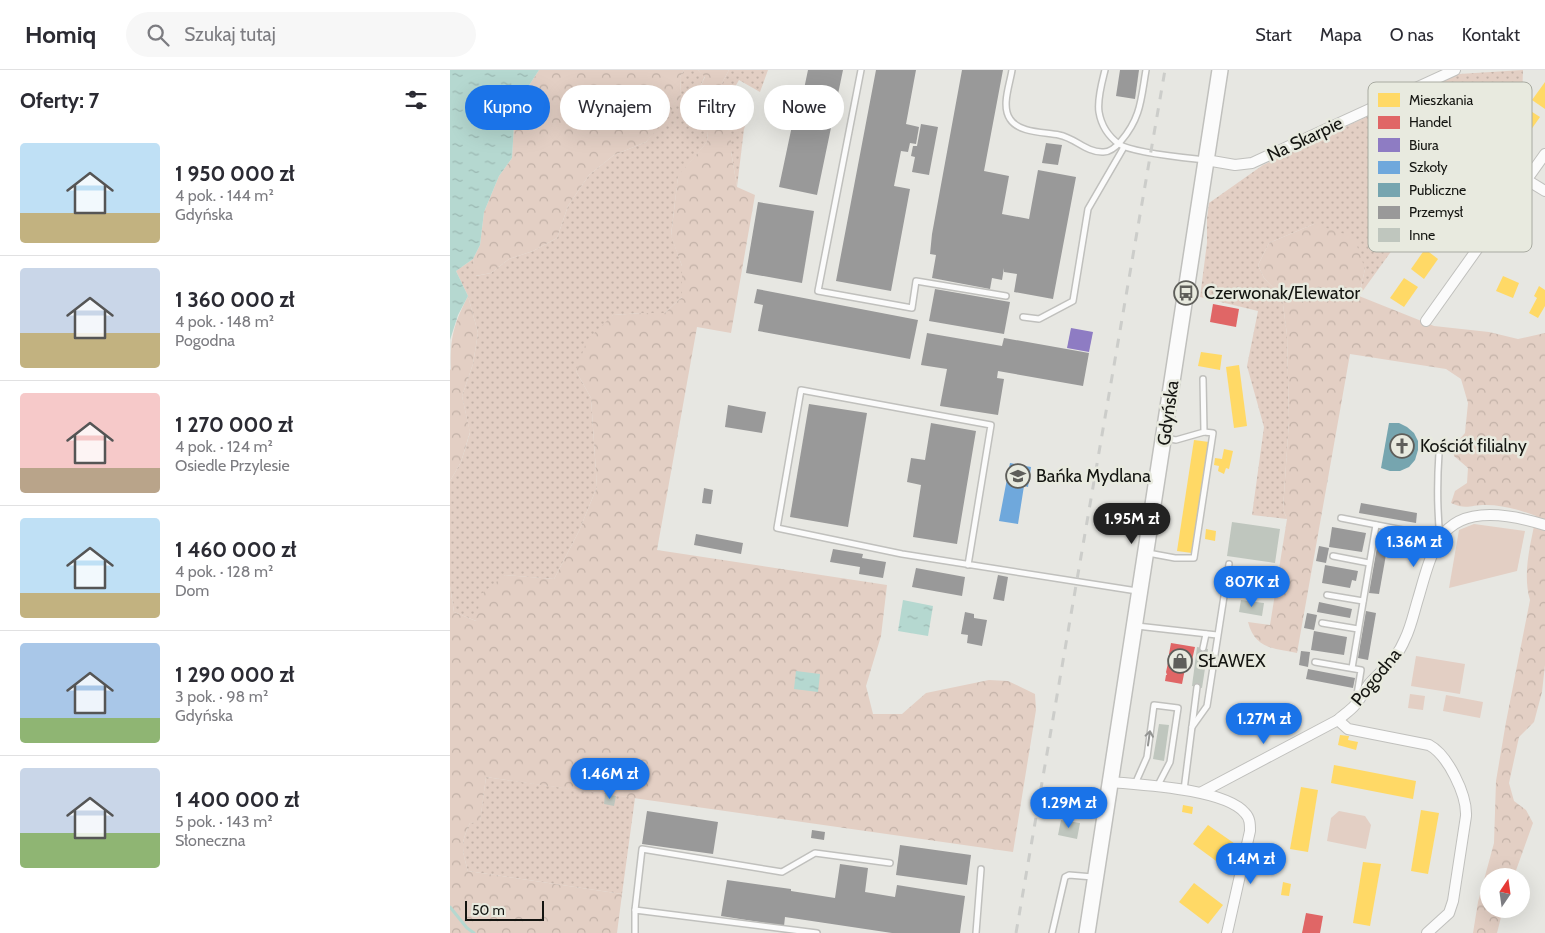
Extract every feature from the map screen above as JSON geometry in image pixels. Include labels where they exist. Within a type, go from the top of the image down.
[{"type":"main road","name":"Gdyńska","points":[[1088,933],[1220,70]]},
{"type":"street","name":"Na Skarpie","points":[[1429,82],[1455,70]]},
{"type":"street","name":"Na Skarpie","points":[[1206,160],[1235,165],[1252,163],[1368,110]]},
{"type":"street","points":[[1532,173],[1545,154]]},
{"type":"street","points":[[1532,183],[1545,191]]},
{"type":"street","points":[[1426,321],[1475,252]]},
{"type":"street","name":"Pogodna","points":[[1202,792],[1338,720],[1355,706],[1370,684],[1395,659],[1406,639],[1427,568],[1440,538],[1452,526],[1476,516],[1514,518],[1545,525]]},
{"type":"street","points":[[1338,720],[1348,729],[1428,745],[1437,749],[1443,756],[1464,796],[1466,816],[1449,913],[1427,933]]},
{"type":"street","points":[[1111,782],[1202,792],[1245,812],[1250,821],[1250,831],[1227,933]]},
{"type":"lane","points":[[861,70],[818,292],[912,308],[916,281],[1006,296]]},
{"type":"lane","points":[[1012,70],[1006,109],[1010,119],[1019,127],[1072,139],[1094,151],[1104,153],[1122,145]]},
{"type":"lane","points":[[1104,70],[1098,110],[1103,126],[1122,145],[1151,153],[1206,160]]},
{"type":"lane","points":[[1023,317],[1039,319],[1073,302],[1088,209],[1133,128],[1140,108],[1146,70]]},
{"type":"lane","points":[[1204,379],[1204,432]]},
{"type":"lane","points":[[968,565],[991,425],[801,390],[777,528],[902,554],[968,565],[1140,592]]},
{"type":"lane","points":[[1146,553],[1175,558],[1194,558],[1213,433],[1204,432],[1176,440],[1164,438]]},
{"type":"lane","points":[[1439,453],[1436,482],[1440,538]]},
{"type":"lane","points":[[1341,518],[1408,531]]},
{"type":"lane","points":[[1352,668],[1376,525]]},
{"type":"lane","points":[[1333,556],[1369,563]]},
{"type":"lane","points":[[1192,726],[1207,706],[1229,564]]},
{"type":"lane","points":[[1327,595],[1363,601]]},
{"type":"lane","points":[[1322,622],[1358,629]]},
{"type":"lane","points":[[1134,625],[1217,635]]},
{"type":"lane","points":[[1203,648],[1206,634]]},
{"type":"lane","points":[[1316,662],[1361,670],[1355,706]]},
{"type":"lane","points":[[1184,790],[1197,687]]},
{"type":"lane","points":[[1135,784],[1146,757],[1154,705],[1178,708],[1170,762],[1157,787]]},
{"type":"lane","points":[[635,933],[642,849],[782,872],[815,853],[890,863]]},
{"type":"lane","points":[[976,933],[981,869]]},
{"type":"lane","points":[[1052,933],[1065,877],[1069,874],[1096,878]]},
{"type":"lane","points":[[636,910],[817,933]]},
{"type":"green space","points":[[539,70],[684,70],[680,77],[680,98],[670,112],[670,85],[560,85],[560,130],[656,130],[646,142],[614,155],[589,175],[568,206],[557,238],[533,251],[509,259],[491,273],[475,276],[473,259],[480,245],[484,212],[499,176],[512,158],[514,130],[550,130],[550,85],[529,85]]},
{"type":"green space","points":[[684,70],[698,70],[705,76],[701,85],[680,85],[680,77]]},
{"type":"green space","points":[[698,70],[729,70],[722,85],[701,85],[705,77]]},
{"type":"green space","points":[[729,70],[768,70],[760,92],[754,89],[754,85],[748,85],[739,80],[736,85],[722,85]]},
{"type":"green space","points":[[1523,70],[1523,82],[1442,82],[1459,74]]},
{"type":"green space","points":[[680,97],[680,130],[708,130],[707,142],[678,177],[671,235],[682,266],[682,297],[665,313],[613,315],[576,371],[591,398],[597,487],[579,531],[554,579],[505,575],[476,621],[454,612],[450,586],[450,481],[461,462],[470,433],[462,396],[473,364],[478,333],[468,296],[456,271],[473,259],[476,276],[491,273],[509,259],[533,251],[557,238],[568,206],[589,175],[614,155],[646,142],[655,130],[670,130],[670,110]]},
{"type":"green space","points":[[1368,116],[1368,252],[1391,252],[1359,296],[1365,269],[1314,224],[1269,243],[1258,265],[1264,278],[1282,297],[1287,335],[1289,421],[1283,509],[1287,519],[1252,515],[1264,427],[1247,366],[1258,311],[1200,297],[1207,243],[1209,203],[1263,165]]},
{"type":"green space","points":[[708,130],[731,130],[731,151],[737,187],[755,195],[731,333],[697,327],[657,550],[887,585],[881,636],[866,686],[873,714],[902,714],[926,693],[989,680],[1008,681],[1035,694],[1036,710],[1013,852],[486,777],[480,822],[470,823],[463,842],[463,852],[468,871],[622,894],[617,933],[450,933],[450,586],[454,612],[476,621],[481,594],[505,575],[554,579],[579,531],[597,487],[591,398],[576,371],[587,340],[613,315],[665,313],[682,297],[682,266],[671,236],[678,176],[707,142]]},
{"type":"green space","points":[[731,130],[744,130],[737,187],[731,151]]},
{"type":"green space","points":[[1314,224],[1354,237],[1365,269],[1359,296],[1434,326],[1489,332],[1518,339],[1545,333],[1545,665],[1542,692],[1534,722],[1519,737],[1509,783],[1514,801],[1526,810],[1533,823],[1517,868],[1487,868],[1494,843],[1496,781],[1530,600],[1527,569],[1536,516],[1499,506],[1464,507],[1451,503],[1455,491],[1467,483],[1468,468],[1454,456],[1453,447],[1465,433],[1468,403],[1461,379],[1446,369],[1350,354],[1297,653],[1266,646],[1255,638],[1251,631],[1248,622],[1270,625],[1287,519],[1283,509],[1289,421],[1287,335],[1282,297],[1264,278],[1258,265],[1269,243]]},
{"type":"green space","points":[[468,296],[478,333],[473,364],[462,396],[470,432],[461,462],[450,481],[451,348],[456,323]]},
{"type":"green space","points":[[1474,524],[1525,531],[1517,571],[1449,588],[1459,530]]},
{"type":"green space","points":[[1416,656],[1465,664],[1460,694],[1411,686]]},
{"type":"green space","points":[[1410,694],[1425,696],[1423,710],[1408,708]]},
{"type":"green space","points":[[1446,695],[1483,702],[1480,718],[1443,711]]},
{"type":"green space","points":[[486,777],[635,798],[622,894],[468,871],[463,852],[463,842],[470,823],[480,821]]},
{"type":"green space","points":[[1339,811],[1365,816],[1371,825],[1366,849],[1327,841],[1331,818]]},
{"type":"green space","points":[[1480,895],[1480,918],[1501,918],[1497,933],[1473,933]]},
{"type":"water","points":[[450,70],[539,70],[529,85],[465,85],[465,130],[514,130],[512,158],[499,176],[484,212],[480,245],[473,259],[456,271],[468,296],[458,315],[450,340]]},
{"type":"water","points":[[903,600],[933,606],[928,636],[898,631]]},
{"type":"water","points":[[796,671],[820,674],[818,692],[794,689]]},
{"type":"building: Mieszkania","points":[[1545,82],[1545,109],[1532,100]]},
{"type":"building: Mieszkania","points":[[1532,112],[1540,117],[1532,128]]},
{"type":"building: Mieszkania","points":[[1423,252],[1429,252],[1438,259],[1424,279],[1411,269]]},
{"type":"building: Mieszkania","points":[[1503,276],[1519,283],[1513,298],[1496,291]]},
{"type":"building: Mieszkania","points":[[1404,278],[1418,287],[1404,307],[1390,298]]},
{"type":"building: Mieszkania","points":[[1539,286],[1545,290],[1545,306],[1538,318],[1529,313],[1537,298],[1534,296]]},
{"type":"building: Mieszkania","points":[[1201,352],[1222,355],[1220,370],[1198,366]]},
{"type":"building: Mieszkania","points":[[1239,365],[1247,426],[1234,428],[1226,367]]},
{"type":"building: Mieszkania","points":[[1194,440],[1209,442],[1192,553],[1177,551]]},
{"type":"building: Mieszkania","points":[[1224,449],[1233,451],[1229,469],[1226,468],[1224,474],[1218,471],[1219,466],[1214,465],[1215,458],[1222,459]]},
{"type":"building: Mieszkania","points":[[1206,529],[1216,531],[1215,541],[1205,539]]},
{"type":"building: Mieszkania","points":[[1340,735],[1349,736],[1348,740],[1358,742],[1356,750],[1338,745]]},
{"type":"building: Mieszkania","points":[[1334,765],[1416,781],[1413,799],[1331,783]]},
{"type":"building: Mieszkania","points":[[1301,787],[1318,790],[1308,852],[1290,849]]},
{"type":"building: Mieszkania","points":[[1183,805],[1193,807],[1192,814],[1182,812]]},
{"type":"building: Mieszkania","points":[[1421,810],[1439,813],[1428,874],[1411,871]]},
{"type":"building: Mieszkania","points":[[1208,825],[1238,846],[1223,866],[1193,844]]},
{"type":"building: Mieszkania","points":[[1363,862],[1381,864],[1370,926],[1353,923]]},
{"type":"building: Mieszkania","points":[[1283,882],[1291,884],[1289,896],[1281,895]]},
{"type":"building: Mieszkania","points":[[1194,883],[1223,905],[1208,924],[1179,902]]},
{"type":"building: Handel","points":[[1213,304],[1239,309],[1236,327],[1210,322]]},
{"type":"building: Handel","name":"SŁAWEX","points":[[1171,643],[1195,647],[1190,669],[1185,669],[1182,684],[1165,681]]},
{"type":"building: Handel","points":[[1306,913],[1323,916],[1320,933],[1302,933]]},
{"type":"building: Biura","points":[[1071,328],[1093,332],[1089,352],[1067,348]]},
{"type":"building: Szkoły","points":[[1010,463],[1031,467],[1028,487],[1024,486],[1018,524],[999,521]]},
{"type":"building: Publiczne","name":"Kościół filialny","points":[[1389,423],[1399,423],[1407,427],[1414,433],[1418,441],[1415,460],[1409,467],[1400,471],[1390,471],[1381,468]]},
{"type":"building: Przemysł","points":[[808,70],[843,70],[840,85],[805,85]]},
{"type":"building: Przemysł","points":[[876,70],[916,70],[906,124],[919,127],[916,144],[910,143],[908,152],[901,151],[894,186],[910,189],[891,291],[836,281]]},
{"type":"building: Przemysł","points":[[962,70],[1003,70],[984,171],[1009,176],[1002,214],[1029,219],[1038,170],[1076,177],[1053,299],[1014,292],[1017,274],[1004,272],[1004,268],[1002,280],[992,278],[990,289],[932,278],[936,255],[930,254],[932,234]]},
{"type":"building: Przemysł","points":[[1120,70],[1139,70],[1135,99],[1116,96]]},
{"type":"building: Przemysł","points":[[921,124],[938,127],[929,175],[912,172],[915,157],[911,156],[913,146],[917,146]]},
{"type":"building: Przemysł","points":[[791,130],[831,130],[817,195],[779,187]]},
{"type":"building: Przemysł","points":[[1046,143],[1062,145],[1058,165],[1042,163]]},
{"type":"building: Przemysł","points":[[758,202],[814,211],[802,283],[746,273]]},
{"type":"building: Przemysł","points":[[757,289],[918,320],[910,359],[758,331],[763,305],[754,303]]},
{"type":"building: Przemysł","points":[[935,289],[1010,302],[1004,334],[929,321]]},
{"type":"building: Przemysł","points":[[927,333],[1002,346],[1004,338],[1089,353],[1083,386],[998,371],[997,378],[1004,379],[998,415],[940,406],[947,369],[921,365]]},
{"type":"building: Przemysł","points":[[809,404],[867,413],[848,527],[790,517]]},
{"type":"building: Przemysł","points":[[728,405],[766,412],[762,433],[725,427]]},
{"type":"building: Przemysł","points":[[931,423],[976,431],[957,544],[913,537],[921,485],[907,482],[911,458],[925,460]]},
{"type":"building: Przemysł","points":[[704,488],[713,490],[711,504],[702,503]]},
{"type":"building: Przemysł","points":[[1361,503],[1417,513],[1416,523],[1359,513]]},
{"type":"building: Przemysł","points":[[1332,527],[1366,533],[1362,552],[1329,547]]},
{"type":"building: Przemysł","points":[[696,534],[743,543],[741,554],[694,545]]},
{"type":"building: Przemysł","points":[[1379,536],[1389,538],[1379,594],[1369,593]]},
{"type":"building: Przemysł","points":[[1319,546],[1329,548],[1326,563],[1316,561]]},
{"type":"building: Przemysł","points":[[833,549],[863,554],[862,558],[886,562],[883,578],[859,574],[860,567],[830,562]]},
{"type":"building: Przemysł","points":[[1325,565],[1358,571],[1356,581],[1352,580],[1350,588],[1322,583]]},
{"type":"building: Przemysł","points":[[916,568],[965,577],[962,596],[912,587]]},
{"type":"building: Przemysł","points":[[998,575],[1008,577],[1004,601],[993,599]]},
{"type":"building: Przemysł","points":[[1319,602],[1352,609],[1350,618],[1317,612]]},
{"type":"building: Przemysł","points":[[1366,611],[1376,613],[1368,660],[1358,658]]},
{"type":"building: Przemysł","points":[[965,612],[974,614],[974,618],[987,620],[982,646],[967,643],[968,635],[961,634]]},
{"type":"building: Przemysł","points":[[1307,613],[1317,615],[1314,630],[1304,628]]},
{"type":"building: Przemysł","points":[[1314,631],[1347,637],[1344,655],[1311,650]]},
{"type":"building: Przemysł","points":[[1301,651],[1310,652],[1308,667],[1299,665]]},
{"type":"building: Przemysł","points":[[1308,669],[1355,678],[1353,688],[1306,679]]},
{"type":"building: Przemysł","points":[[647,811],[718,822],[713,854],[642,844]]},
{"type":"building: Przemysł","points":[[812,830],[825,832],[824,840],[811,838]]},
{"type":"building: Przemysł","points":[[900,845],[971,855],[967,885],[896,875]]},
{"type":"building: Przemysł","points":[[840,864],[868,868],[865,892],[895,897],[897,885],[965,896],[960,933],[892,933],[785,917],[784,926],[721,916],[727,880],[791,889],[791,891],[835,898]]},
{"type":"building: Inne","points":[[1232,522],[1280,529],[1275,563],[1227,556]]},
{"type":"building: Inne","points":[[1241,600],[1264,603],[1262,616],[1239,612]]},
{"type":"building: Inne","points":[[1197,647],[1208,649],[1202,688],[1192,686]]},
{"type":"building: Inne","points":[[1159,724],[1169,725],[1164,761],[1153,759]]},
{"type":"building: Inne","points":[[605,794],[616,796],[614,806],[604,804]]},
{"type":"building: Inne","points":[[1061,820],[1080,823],[1077,839],[1058,835]]},
{"type":"waterway","points":[[450,907],[467,928],[474,933]]},
{"type":"railway","points":[[1016,933],[1165,70]]},
{"type":"place","name":"Czerwonak/Elewator","points":[[1186,293]]},
{"type":"place","name":"Kościół filialny","points":[[1402,446]]},
{"type":"place","name":"Bańka Mydlana","points":[[1018,476]]},
{"type":"place","name":"SŁAWEX","points":[[1180,661]]}]
